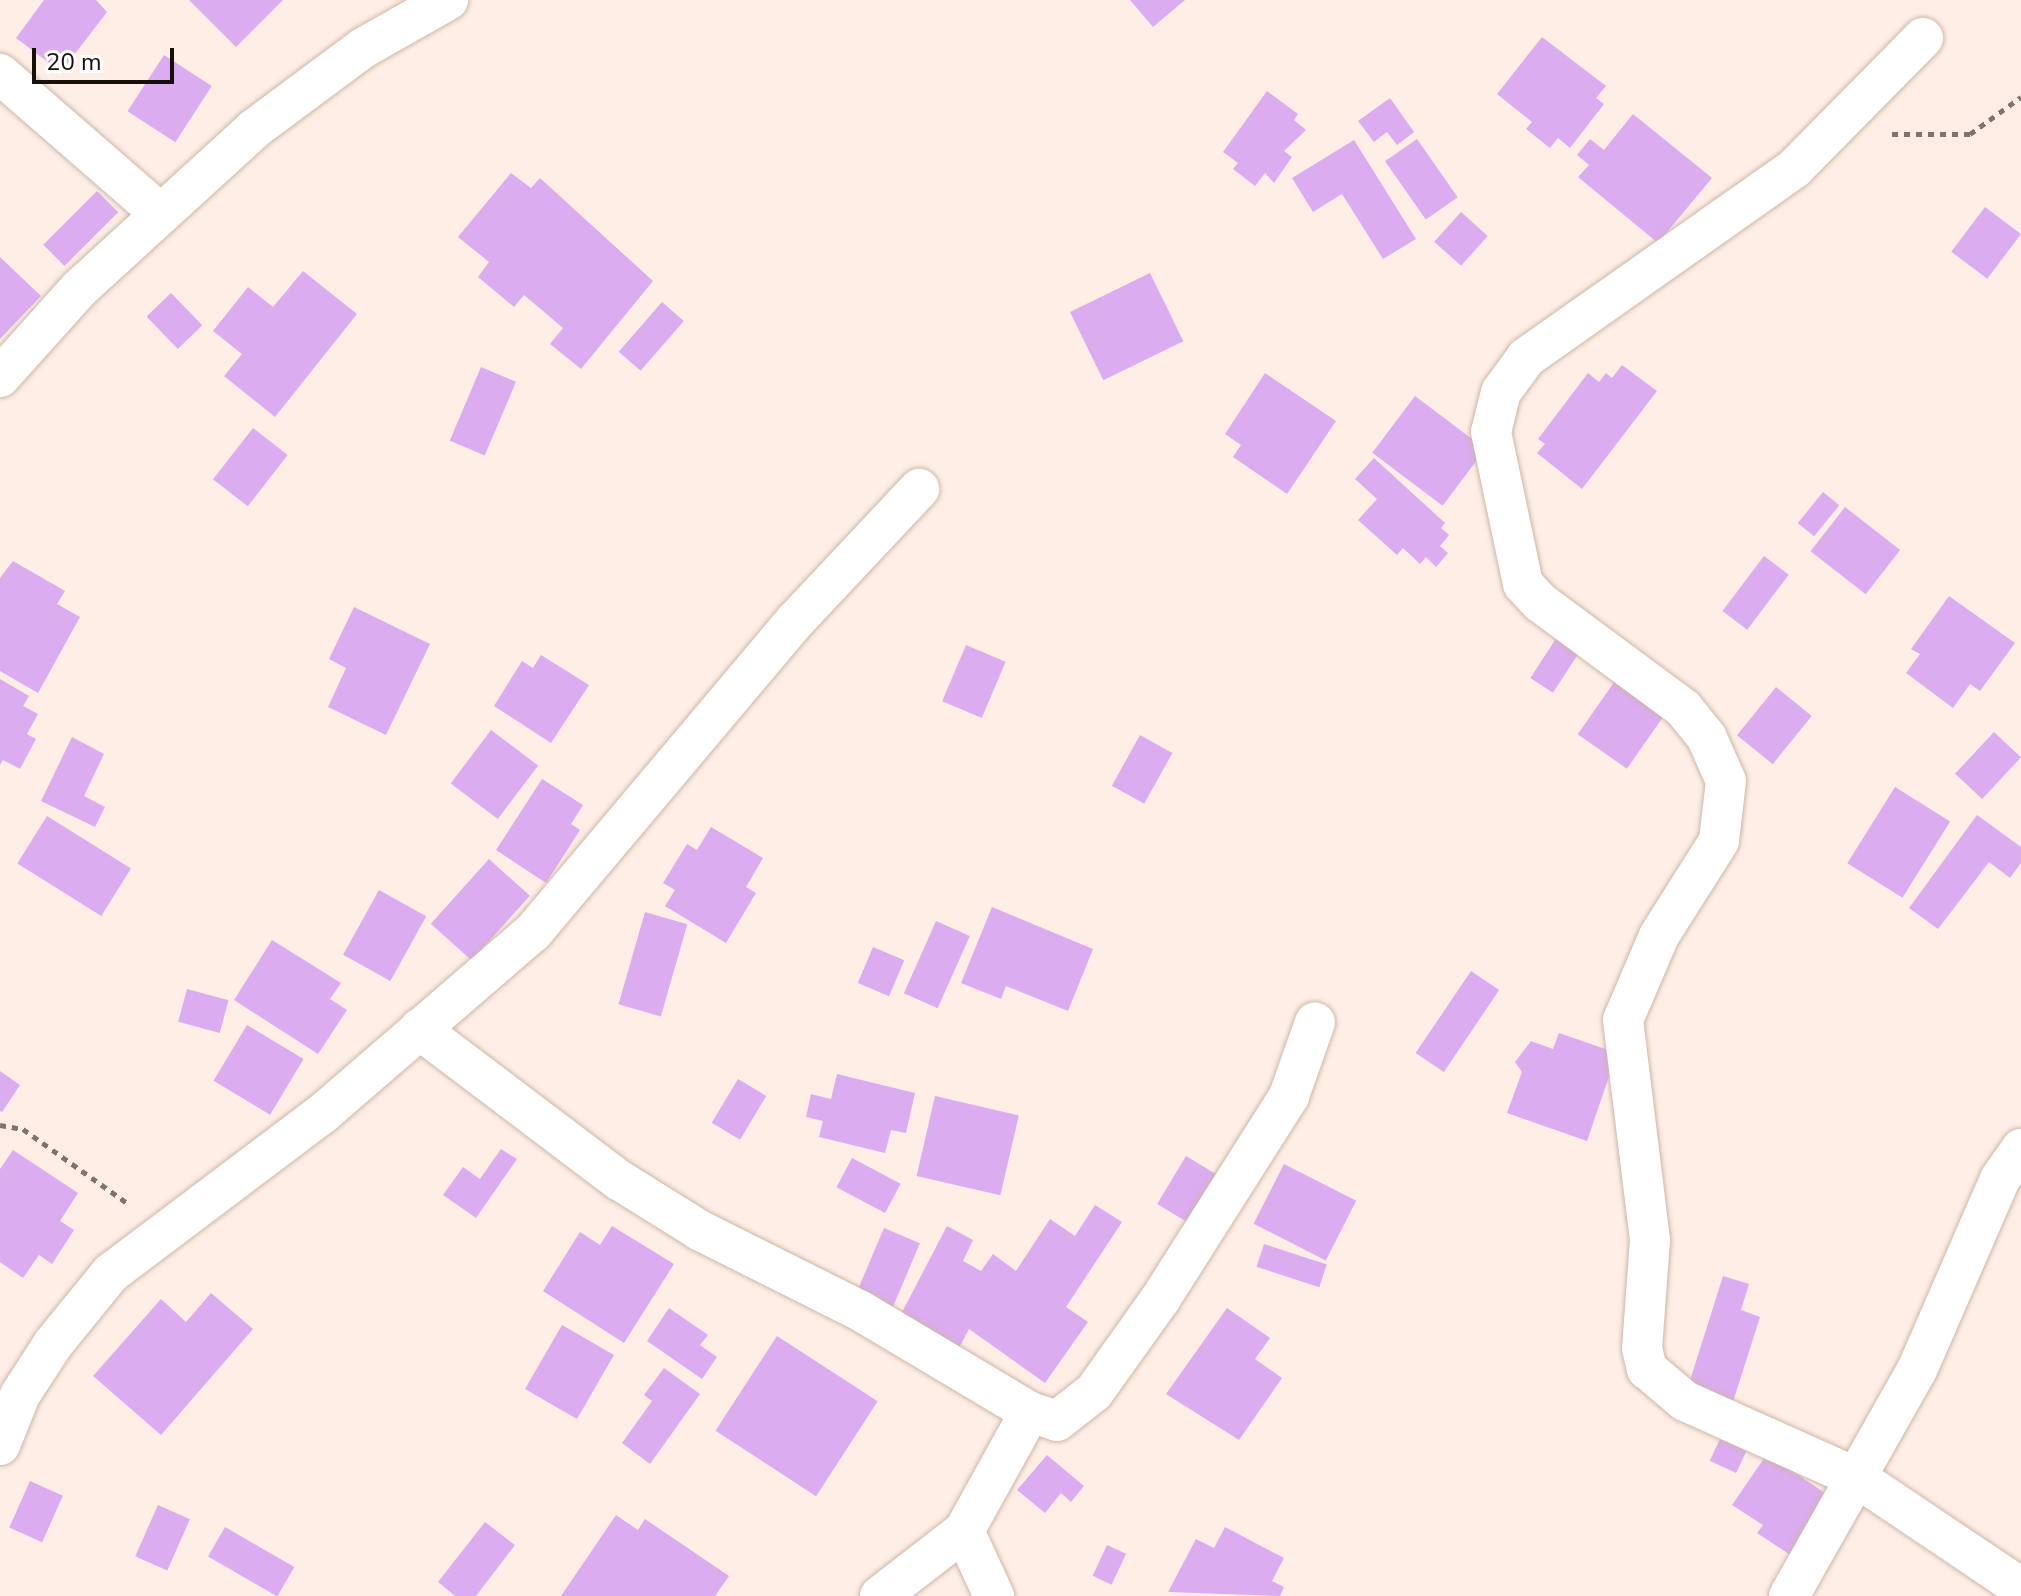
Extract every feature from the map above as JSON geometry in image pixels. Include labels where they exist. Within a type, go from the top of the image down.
[{"type":"street","points":[[0,377],[79,289],[159,212],[290,102],[363,48],[448,0]]},
{"type":"street","points":[[1923,38],[1795,168],[1526,358],[1501,392],[1491,432],[1523,584],[1683,708],[1707,738],[1726,781],[1719,841],[1659,936],[1623,1020],[1650,1240],[1642,1348],[1647,1369],[1685,1401],[1859,1479],[2021,1588]]},
{"type":"street","points":[[0,74],[159,212]]},
{"type":"street","points":[[0,1445],[20,1395],[83,1304],[111,1273],[322,1114],[533,932],[796,620],[919,489]]},
{"type":"street","points":[[419,1029],[659,1205],[859,1310],[1030,1412],[1057,1421],[1102,1380],[1161,1298],[1289,1096],[1315,1022]]},
{"type":"street","points":[[1789,1596],[1859,1479],[1917,1370],[2000,1179],[2021,1149]]},
{"type":"street","points":[[880,1596],[964,1531],[1030,1412]]},
{"type":"street","points":[[964,1531],[994,1596]]},
{"type":"path","points":[[1831,131],[1970,134],[2021,97]]},
{"type":"path","points":[[0,1125],[23,1129],[48,1145],[164,1232]]},
{"type":"building","points":[[44,0],[96,0],[107,12],[61,72],[16,38]]},
{"type":"building","points":[[189,0],[283,0],[236,47]]},
{"type":"building","points":[[1130,0],[1185,0],[1153,27]]},
{"type":"building","points":[[1542,37],[1606,86],[1596,98],[1604,104],[1570,148],[1558,138],[1550,148],[1526,129],[1532,122],[1497,94]]},
{"type":"building","points":[[164,55],[212,86],[175,142],[128,111]]},
{"type":"building","points":[[1267,91],[1298,114],[1294,120],[1306,130],[1284,151],[1292,157],[1274,183],[1265,173],[1255,186],[1233,169],[1238,163],[1223,152]]},
{"type":"building","points":[[1390,98],[1414,132],[1397,145],[1387,132],[1374,142],[1358,121]]},
{"type":"building","points":[[1633,114],[1712,178],[1658,243],[1578,177],[1589,165],[1577,155],[1590,139],[1604,150]]},
{"type":"building","points":[[1417,139],[1458,197],[1426,220],[1385,161]]},
{"type":"building","points":[[1354,140],[1416,239],[1383,259],[1342,194],[1313,212],[1292,178]]},
{"type":"building","points":[[511,173],[531,188],[540,178],[653,281],[581,369],[550,344],[563,328],[524,295],[514,307],[478,277],[489,262],[458,237]]},
{"type":"building","points":[[97,191],[118,212],[64,266],[43,245]]},
{"type":"building","points":[[1985,207],[2021,234],[1987,279],[1951,252]]},
{"type":"building","points":[[1461,212],[1488,236],[1461,266],[1434,242]]},
{"type":"building","points":[[0,257],[41,296],[0,339]]},
{"type":"building","points":[[303,271],[357,314],[275,417],[224,376],[242,354],[213,331],[248,287],[273,307]]},
{"type":"building","points":[[1150,273],[1183,341],[1103,380],[1070,312]]},
{"type":"building","points":[[171,293],[202,325],[178,349],[147,317]]},
{"type":"building","points":[[662,302],[684,321],[641,371],[619,352]]},
{"type":"building","points":[[1622,365],[1657,391],[1582,489],[1537,453],[1545,444],[1538,439],[1588,373],[1599,382],[1606,373],[1612,378]]},
{"type":"building","points":[[481,367],[516,382],[485,455],[450,441]]},
{"type":"building","points":[[1265,373],[1336,421],[1287,494],[1233,457],[1241,445],[1225,434]]},
{"type":"building","points":[[1415,396],[1485,449],[1443,506],[1372,453]]},
{"type":"building","points":[[253,428],[288,455],[248,506],[213,479]]},
{"type":"building","points":[[1374,458],[1445,523],[1441,528],[1449,535],[1440,546],[1448,553],[1436,567],[1426,557],[1420,564],[1403,548],[1397,555],[1358,520],[1377,499],[1355,479]]},
{"type":"building","points":[[1823,492],[1839,505],[1814,536],[1798,523]]},
{"type":"building","points":[[1845,507],[1900,550],[1866,594],[1811,551]]},
{"type":"building","points":[[1764,556],[1789,575],[1747,630],[1722,611]]},
{"type":"building","points":[[13,561],[65,591],[57,604],[80,617],[38,693],[0,671],[0,578]]},
{"type":"building","points":[[1949,596],[2015,643],[1980,691],[1970,684],[1953,708],[1906,673],[1920,654],[1911,649]]},
{"type":"building","points":[[354,607],[430,644],[386,735],[328,707],[346,668],[329,659]]},
{"type":"building","points":[[1557,637],[1580,652],[1553,693],[1530,678]]},
{"type":"building","points":[[966,645],[1006,662],[982,718],[942,701]]},
{"type":"building","points":[[541,655],[589,685],[551,743],[494,706],[522,661],[533,668]]},
{"type":"building","points":[[0,679],[29,696],[23,706],[38,714],[27,734],[36,739],[20,769],[3,760],[0,765]]},
{"type":"building","points":[[1615,681],[1664,715],[1627,769],[1578,734]]},
{"type":"building","points":[[1776,687],[1812,716],[1773,764],[1737,735]]},
{"type":"building","points":[[491,730],[538,766],[498,819],[451,784]]},
{"type":"building","points":[[1994,732],[2021,757],[1982,799],[1955,774]]},
{"type":"building","points":[[1140,735],[1172,753],[1144,804],[1112,786]]},
{"type":"building","points":[[72,737],[104,754],[84,796],[105,807],[95,827],[41,801]]},
{"type":"building","points":[[542,779],[583,805],[571,824],[580,830],[546,883],[496,850]]},
{"type":"building","points":[[1895,787],[1950,821],[1902,898],[1847,863]]},
{"type":"building","points":[[1977,815],[2021,847],[2021,863],[2010,878],[1989,862],[1938,929],[1909,908]]},
{"type":"building","points":[[47,816],[131,868],[101,916],[17,863]]},
{"type":"building","points":[[711,827],[763,858],[746,887],[756,893],[726,943],[665,906],[675,890],[663,883],[687,844],[697,850]]},
{"type":"building","points":[[489,859],[530,896],[472,960],[431,924]]},
{"type":"building","points":[[379,890],[426,916],[390,981],[343,955]]},
{"type":"building","points":[[992,907],[1093,949],[1068,1011],[1006,986],[1001,999],[961,983]]},
{"type":"building","points":[[645,912],[687,924],[661,1016],[619,1004]]},
{"type":"building","points":[[936,921],[970,936],[938,1008],[904,993]]},
{"type":"building","points":[[272,940],[341,983],[330,999],[347,1010],[318,1054],[234,1000]]},
{"type":"building","points":[[873,947],[904,960],[889,996],[858,983]]},
{"type":"building","points":[[1471,971],[1499,990],[1444,1072],[1416,1053]]},
{"type":"building","points":[[187,989],[229,1000],[220,1033],[178,1022]]},
{"type":"building","points":[[247,1025],[304,1059],[270,1115],[214,1081]]},
{"type":"building","points":[[1559,1033],[1617,1053],[1587,1141],[1507,1113],[1522,1072],[1515,1062],[1531,1041],[1553,1049]]},
{"type":"building","points":[[0,1071],[20,1085],[2,1112],[0,1111]]},
{"type":"building","points":[[837,1074],[915,1093],[906,1133],[891,1130],[885,1153],[819,1137],[823,1121],[806,1117],[811,1094],[831,1099]]},
{"type":"building","points":[[738,1079],[766,1096],[740,1140],[712,1123]]},
{"type":"building","points":[[935,1096],[1019,1115],[1000,1195],[917,1176]]},
{"type":"building","points":[[501,1149],[517,1159],[476,1218],[443,1195],[463,1167],[480,1179]]},
{"type":"building","points":[[13,1150],[78,1193],[60,1221],[74,1230],[52,1264],[39,1255],[23,1278],[0,1262],[0,1169]]},
{"type":"building","points":[[1186,1156],[1225,1179],[1196,1227],[1157,1204]]},
{"type":"building","points":[[852,1158],[901,1184],[885,1213],[837,1187]]},
{"type":"building","points":[[1284,1164],[1356,1201],[1326,1260],[1254,1224]]},
{"type":"building","points":[[1095,1205],[1122,1222],[1066,1307],[1088,1322],[1045,1383],[969,1329],[959,1348],[899,1318],[947,1226],[973,1240],[963,1261],[981,1271],[993,1254],[1016,1271],[1050,1219],[1075,1236]]},
{"type":"building","points":[[612,1226],[674,1264],[624,1343],[543,1291],[580,1232],[600,1245]]},
{"type":"building","points":[[884,1228],[920,1243],[889,1315],[854,1300]]},
{"type":"building","points":[[1264,1244],[1327,1264],[1319,1287],[1257,1267]]},
{"type":"building","points":[[1723,1276],[1749,1284],[1741,1310],[1760,1317],[1732,1405],[1687,1390]]},
{"type":"building","points":[[211,1293],[253,1329],[161,1435],[93,1376],[161,1299],[186,1322]]},
{"type":"building","points":[[669,1308],[708,1335],[700,1345],[717,1357],[702,1379],[647,1341]]},
{"type":"building","points":[[1227,1308],[1270,1338],[1255,1359],[1282,1378],[1239,1440],[1166,1394]]},
{"type":"building","points":[[562,1325],[614,1355],[577,1419],[525,1389]]},
{"type":"building","points":[[777,1336],[878,1401],[816,1496],[715,1431]]},
{"type":"building","points":[[664,1368],[700,1394],[650,1464],[622,1443],[652,1401],[644,1395]]},
{"type":"building","points":[[1720,1439],[1746,1451],[1736,1473],[1710,1461]]},
{"type":"building","points":[[1767,1454],[1837,1501],[1798,1560],[1757,1533],[1763,1525],[1732,1505]]},
{"type":"building","points":[[1047,1455],[1084,1486],[1071,1502],[1061,1493],[1045,1513],[1017,1490]]},
{"type":"building","points":[[30,1481],[63,1496],[42,1542],[9,1528]]},
{"type":"building","points":[[158,1505],[190,1519],[167,1570],[135,1556]]},
{"type":"building","points":[[616,1515],[638,1530],[645,1519],[729,1576],[715,1596],[561,1596]]},
{"type":"building","points":[[485,1522],[515,1545],[476,1596],[455,1596],[438,1582]]},
{"type":"building","points":[[225,1527],[294,1567],[277,1596],[208,1556]]},
{"type":"building","points":[[1225,1527],[1284,1558],[1272,1581],[1284,1587],[1280,1596],[1168,1592],[1196,1539],[1214,1548]]},
{"type":"building","points":[[1107,1545],[1126,1554],[1112,1585],[1093,1576]]}]
